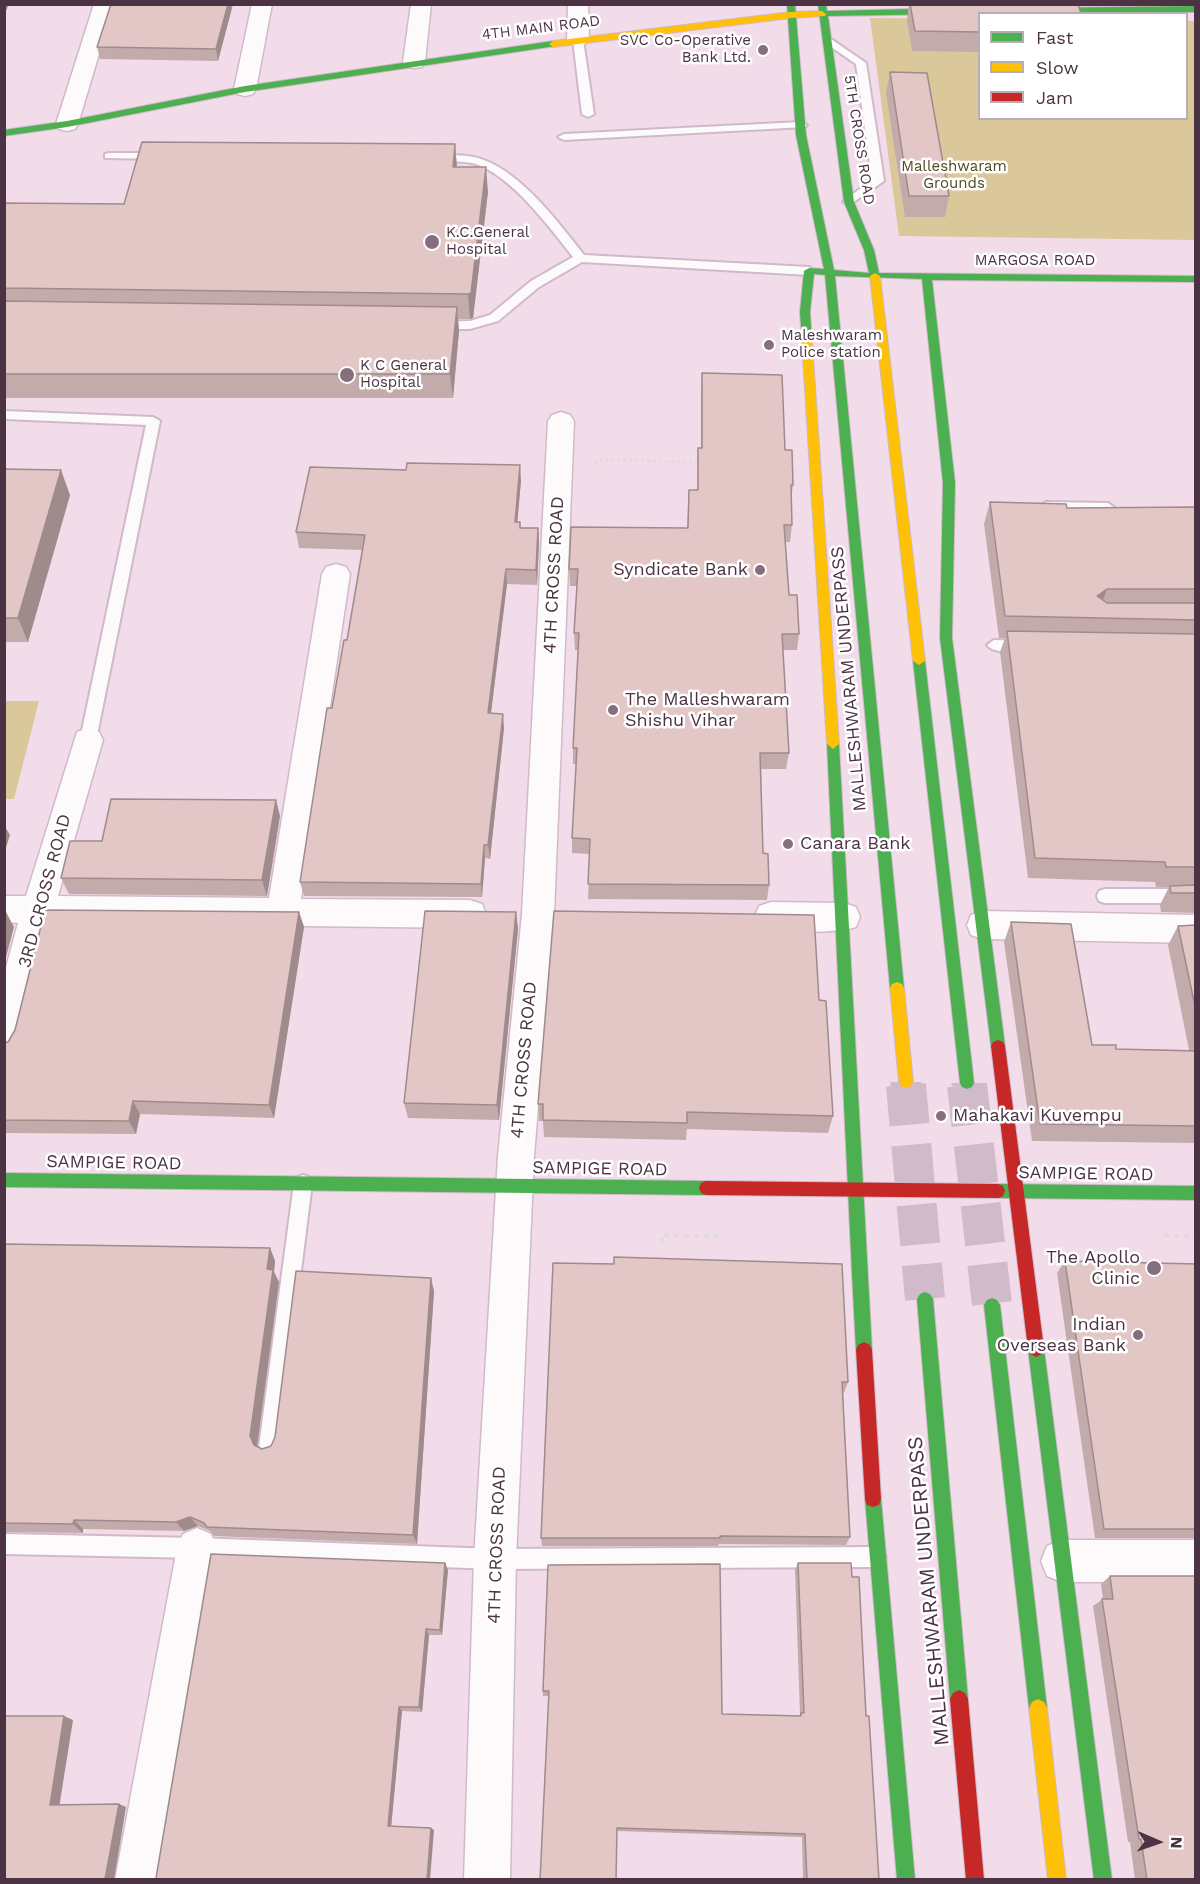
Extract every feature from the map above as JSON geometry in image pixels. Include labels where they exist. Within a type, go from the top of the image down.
[{"type":"main road","points":[[1021,11],[1160,7],[1196,9]]},
{"type":"main road","name":"4TH MAIN ROAD","points":[[4,133],[67,124],[245,89],[414,62],[790,10],[823,8],[963,11]]},
{"type":"main road","name":"5TH CROSS ROAD","points":[[823,8],[849,202],[869,250],[875,276]]},
{"type":"main road","points":[[790,10],[801,135],[830,272]]},
{"type":"main road","points":[[809,271],[805,312],[844,917],[854,1190],[876,1557],[906,1880]]},
{"type":"main road","name":"MARGOSA ROAD","points":[[809,271],[875,276],[1196,279]]},
{"type":"main road","name":"MALLESHWARAM UNDERPASS","points":[[830,272],[906,1082]]},
{"type":"main road","points":[[875,276],[967,1083]]},
{"type":"main road","points":[[927,277],[949,483],[946,638],[1103,1880]]},
{"type":"main road","name":"SAMPIGE ROAD","points":[[4,1180],[1196,1193]]},
{"type":"main road","name":"MALLESHWARAM UNDERPASS","points":[[925,1299],[975,1880]]},
{"type":"main road","points":[[992,1305],[1057,1880]]},
{"type":"street","points":[[67,124],[104,4]]},
{"type":"street","points":[[245,89],[262,4]]},
{"type":"street","points":[[414,62],[421,4]]},
{"type":"street","points":[[578,4],[578,40]]},
{"type":"street","name":"4TH CROSS ROAD","points":[[487,1880],[495,1559],[516,1156],[537,914],[561,421]]},
{"type":"street","points":[[283,912],[336,574]]},
{"type":"street","name":"3RD CROSS ROAD","points":[[4,1043],[38,909],[88,740]]},
{"type":"street","points":[[4,909],[573,915]]},
{"type":"street","points":[[738,916],[844,917]]},
{"type":"street","points":[[984,926],[1196,929]]},
{"type":"street","points":[[138,1880],[197,1548]]},
{"type":"street","points":[[1062,1561],[1196,1561]]},
{"type":"lane","points":[[578,40],[588,114]]},
{"type":"lane","points":[[828,40],[861,63],[878,181],[849,202]]},
{"type":"lane","points":[[564,137],[801,125]]},
{"type":"lane","points":[[109,156],[173,156]]},
{"type":"lane","points":[[417,158],[452,158],[482,163],[501,174],[560,232],[580,258]]},
{"type":"lane","points":[[425,326],[471,325],[494,318],[535,284],[580,258],[809,271]]},
{"type":"lane","points":[[4,415],[153,421],[88,740]]},
{"type":"lane","points":[[1038,507],[1117,508]]},
{"type":"lane","points":[[994,645],[1042,646]]},
{"type":"lane","points":[[1104,896],[1196,896]]},
{"type":"lane","points":[[269,1447],[303,1183]]},
{"type":"lane","points":[[4,1544],[197,1548],[495,1559],[876,1557]]},
{"type":"path","points":[[557,499],[599,460],[711,462]]},
{"type":"path","points":[[662,1243],[662,1235],[720,1236]]},
{"type":"path","points":[[1164,1235],[1196,1236]]},
{"type":"green space","name":"Malleshwaram Grounds","points":[[870,18],[978,19],[978,120],[1188,120],[1188,21],[1195,21],[1195,240],[899,236]]},
{"type":"green space","points":[[5,701],[39,701],[14,799],[5,799]]},
{"type":"building","points":[[111,4],[228,4],[216,49],[97,47]]},
{"type":"building","points":[[910,4],[1078,4],[1080,12],[978,12],[978,32],[915,31]]},
{"type":"building","points":[[890,72],[927,73],[949,196],[909,196]]},
{"type":"building","points":[[142,142],[455,144],[453,167],[486,167],[471,293],[4,288],[4,203],[124,204]]},
{"type":"building","points":[[4,301],[457,307],[450,374],[4,374]]},
{"type":"building","points":[[702,373],[782,375],[785,450],[792,450],[792,525],[784,525],[789,595],[797,595],[799,634],[782,634],[789,753],[760,753],[763,853],[768,854],[769,885],[588,884],[590,839],[572,838],[577,748],[573,748],[579,633],[574,633],[578,569],[569,569],[571,527],[688,528],[689,490],[698,490],[698,448],[702,448]]},
{"type":"building","points":[[407,463],[520,465],[515,522],[520,522],[520,528],[538,528],[536,570],[506,569],[488,713],[503,714],[488,845],[484,845],[481,884],[300,882],[327,708],[332,708],[344,640],[347,640],[365,535],[296,532],[310,467],[406,470]]},
{"type":"building","points":[[4,469],[61,470],[18,618],[4,618]]},
{"type":"building","points":[[990,502],[1066,504],[1067,508],[1196,507],[1196,589],[1107,589],[1097,596],[1107,603],[1196,603],[1196,620],[1005,616]]},
{"type":"building","points":[[1007,631],[1196,634],[1196,867],[1166,867],[1165,862],[1035,858]]},
{"type":"building","points":[[111,799],[276,800],[262,880],[61,878],[70,841],[102,841]]},
{"type":"building","points":[[1196,885],[1196,893],[1171,893],[1170,886]]},
{"type":"building","points":[[45,910],[299,912],[269,1105],[133,1101],[129,1121],[4,1120],[4,1043],[8,1042],[15,1030]]},
{"type":"building","points":[[425,911],[516,912],[497,1105],[404,1103]]},
{"type":"building","points":[[554,911],[814,915],[819,1000],[826,1001],[833,1116],[687,1112],[687,1123],[543,1120],[543,1104],[538,1104]]},
{"type":"building","points":[[1011,922],[1071,924],[1092,1045],[1116,1045],[1116,1049],[1196,1051],[1196,1126],[1040,1124]]},
{"type":"building","points":[[1196,925],[1196,1011],[1178,926]]},
{"type":"building","points":[[4,1244],[270,1248],[267,1269],[273,1270],[250,1436],[254,1445],[262,1449],[271,1446],[275,1437],[296,1271],[431,1278],[413,1535],[207,1527],[204,1523],[190,1517],[176,1522],[74,1520],[73,1524],[4,1523]]},
{"type":"building","points":[[614,1257],[842,1264],[848,1382],[842,1382],[850,1537],[541,1538],[553,1263],[614,1264]]},
{"type":"building","points":[[1065,1261],[1196,1264],[1196,1529],[1104,1529]]},
{"type":"building","points":[[211,1554],[445,1563],[440,1630],[426,1629],[419,1707],[399,1707],[388,1826],[431,1828],[427,1880],[155,1880]]},
{"type":"building","points":[[798,1563],[851,1563],[852,1577],[859,1577],[866,1716],[869,1716],[879,1880],[807,1880],[805,1834],[617,1828],[616,1880],[540,1880],[549,1691],[543,1691],[548,1565],[720,1564],[722,1714],[801,1716],[801,1713],[804,1713]]},
{"type":"building","points":[[1110,1576],[1196,1576],[1196,1880],[1147,1880],[1102,1599],[1113,1599]]},
{"type":"building","points":[[4,1716],[64,1716],[50,1805],[119,1804],[105,1879],[107,1880],[4,1880]]},
{"type":"tunnel","points":[[906,1085],[925,1299]]},
{"type":"tunnel","points":[[967,1085],[992,1305]]},
{"type":"traffic: fast","points":[[791,4],[801,135],[830,272]]},
{"type":"traffic: fast","points":[[822,4],[849,202],[869,250],[875,276]]},
{"type":"traffic: fast","points":[[1035,11],[1196,9]]},
{"type":"traffic: fast","points":[[822,14],[954,11]]},
{"type":"traffic: fast","points":[[4,133],[67,124],[245,89],[553,44]]},
{"type":"traffic: fast","points":[[807,341],[805,312],[809,271],[875,276],[1196,279]]},
{"type":"traffic: fast","points":[[830,272],[897,988]]},
{"type":"traffic: fast","points":[[927,277],[949,483],[946,638],[998,1046]]},
{"type":"traffic: fast","points":[[919,661],[967,1083]]},
{"type":"traffic: fast","points":[[833,744],[864,1350]]},
{"type":"traffic: fast","points":[[4,1180],[706,1188]]},
{"type":"traffic: fast","points":[[998,1191],[1196,1193]]},
{"type":"traffic: fast","points":[[925,1299],[959,1699]]},
{"type":"traffic: fast","points":[[992,1305],[1038,1708]]},
{"type":"traffic: fast","points":[[1036,1349],[1103,1880]]},
{"type":"traffic: fast","points":[[873,1499],[906,1880]]},
{"type":"traffic: slow","points":[[553,44],[791,15],[822,14]]},
{"type":"traffic: slow","points":[[875,276],[919,661]]},
{"type":"traffic: slow","points":[[807,341],[833,744]]},
{"type":"traffic: slow","points":[[897,988],[906,1082]]},
{"type":"traffic: slow","points":[[1038,1708],[1057,1880]]},
{"type":"traffic: jam","points":[[998,1046],[1036,1349]]},
{"type":"traffic: jam","points":[[706,1188],[998,1191]]},
{"type":"traffic: jam","points":[[864,1350],[873,1499]]},
{"type":"traffic: jam","points":[[959,1699],[975,1880]]},
{"type":"place","name":"SVC Co-Operative Bank Ltd.","points":[[763,50]]},
{"type":"place","name":"K.C.General Hospital","points":[[432,242]]},
{"type":"place","name":"Maleshwaram Police station","points":[[769,345]]},
{"type":"place","name":"K C General Hospital","points":[[347,375]]},
{"type":"place","name":"Syndicate Bank","points":[[760,570]]},
{"type":"place","name":"The Malleshwaram Shishu Vihar","points":[[613,710]]},
{"type":"place","name":"Canara Bank","points":[[788,844]]},
{"type":"place","name":"Mahakavi Kuvempu","points":[[941,1116]]},
{"type":"place","name":"The Apollo Clinic","points":[[1154,1268]]},
{"type":"place","name":"Indian Overseas Bank","points":[[1138,1335]]}]
